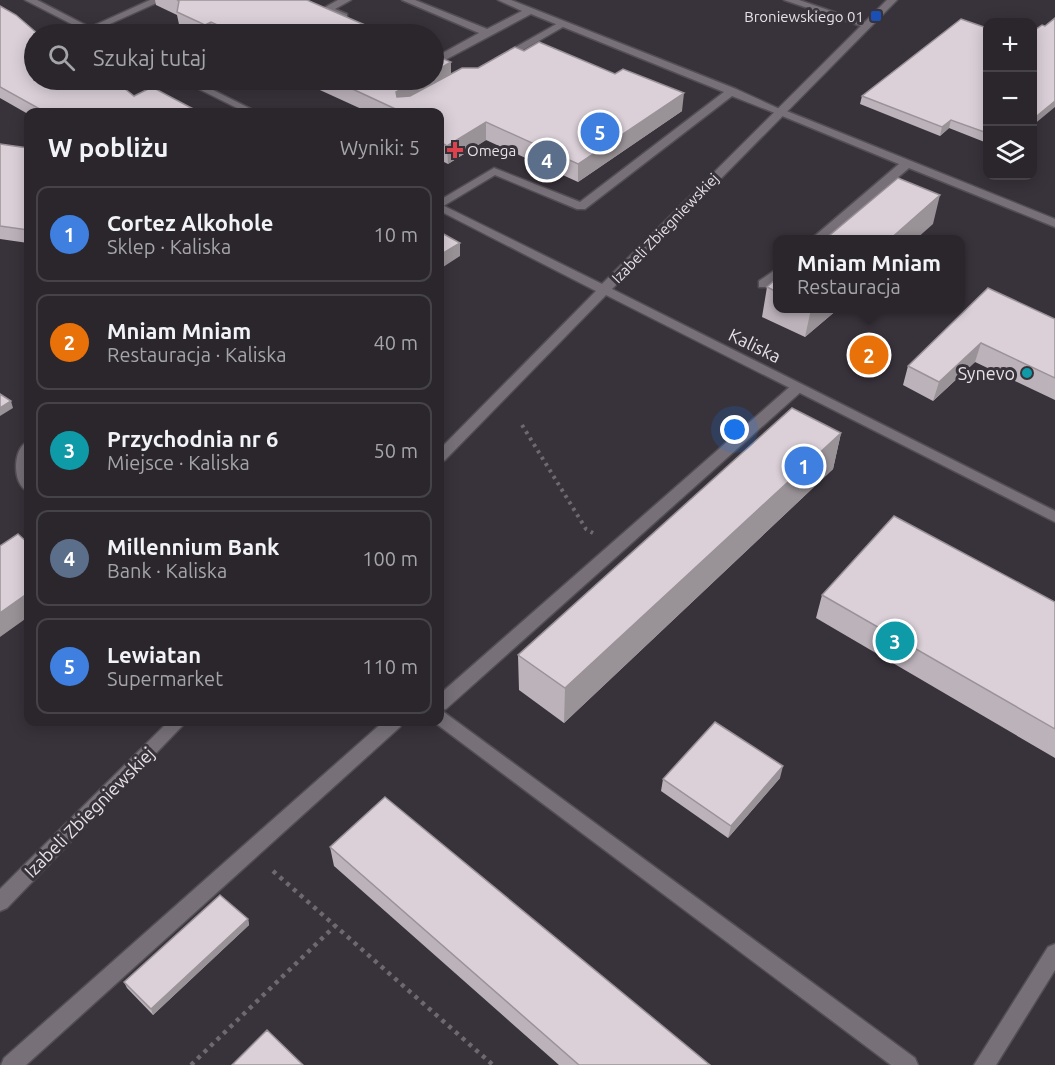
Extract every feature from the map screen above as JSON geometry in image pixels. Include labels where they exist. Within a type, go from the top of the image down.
[{"type":"street","points":[[30,0],[77,24]]},
{"type":"street","points":[[109,24],[158,0]]},
{"type":"street","points":[[346,0],[327,9],[357,22]]},
{"type":"street","points":[[407,0],[487,33]]},
{"type":"street","points":[[503,0],[1055,224]]},
{"type":"street","points":[[789,0],[867,25]]},
{"type":"street","name":"Izabeli Zbiegniewskiej","points":[[444,453],[779,111],[892,0]]},
{"type":"street","points":[[444,56],[530,11]]},
{"type":"street","points":[[493,63],[563,24]]},
{"type":"street","points":[[207,90],[244,108]]},
{"type":"street","points":[[444,203],[494,171],[580,207],[732,91]]},
{"type":"street","points":[[822,235],[906,164]]},
{"type":"street","name":"Kaliska","points":[[444,208],[1055,517]]},
{"type":"street","points":[[763,284],[773,275]]},
{"type":"street","points":[[444,700],[798,387]]},
{"type":"street","points":[[444,720],[908,1065]]},
{"type":"street","name":"Izabeli Zbiegniewskiej","points":[[0,902],[174,726]]},
{"type":"street","points":[[11,1065],[390,726]]},
{"type":"street","points":[[984,1065],[1055,953]]},
{"type":"path","points":[[522,425],[586,529],[616,547]]},
{"type":"path","points":[[249,851],[493,1065]]},
{"type":"path","points":[[191,1065],[336,926]]},
{"type":"building","points":[[177,0],[307,0],[363,24],[215,24],[211,22],[203,24],[177,12],[179,1]]},
{"type":"building","points":[[0,6],[26,24],[24,24],[24,90],[126,90],[134,96],[146,90],[158,90],[191,108],[38,108],[0,87]]},
{"type":"building","points":[[1055,18],[1055,101],[1037,116],[1037,28],[1042,25],[1045,26]]},
{"type":"building","points":[[961,19],[983,27],[983,132],[951,120],[942,127],[862,96]]},
{"type":"building","points":[[539,42],[615,74],[623,69],[684,93],[578,164],[486,122],[447,146],[444,144],[444,108],[393,108],[355,90],[400,90],[396,92],[397,97],[410,96],[421,90],[444,90],[444,78],[462,68],[478,68],[515,47],[524,51]]},
{"type":"building","points":[[444,59],[451,62],[444,66]]},
{"type":"building","points":[[0,144],[24,147],[24,229],[0,226]]},
{"type":"building","points":[[898,178],[940,195],[895,235],[830,235]]},
{"type":"building","points":[[444,234],[460,243],[444,253]]},
{"type":"building","points":[[773,282],[773,290],[767,287]]},
{"type":"building","points":[[988,288],[1055,319],[1055,378],[981,343],[939,382],[908,366],[965,313]]},
{"type":"building","points":[[0,394],[11,401],[0,408]]},
{"type":"building","points":[[792,408],[841,433],[565,688],[518,655]]},
{"type":"building","points":[[894,516],[1055,602],[1055,729],[822,595]]},
{"type":"building","points":[[18,534],[24,539],[24,596],[0,613],[0,546]]},
{"type":"building","points":[[715,722],[783,766],[731,826],[663,779]]},
{"type":"building","points":[[385,797],[710,1065],[579,1065],[330,847]]},
{"type":"building","points":[[220,895],[248,919],[151,1009],[124,982]]},
{"type":"building","points":[[267,1030],[303,1065],[232,1065]]},
{"type":"place","name":"Broniewskiego 01","points":[[876,16]]},
{"type":"place","name":"Lewiatan","points":[[600,132]]},
{"type":"place","name":"Omega","points":[[455,150]]},
{"type":"place","name":"Millennium Bank","points":[[547,160]]},
{"type":"place","name":"Mniam Mniam","points":[[869,355]]},
{"type":"place","name":"Synevo","points":[[1027,373]]},
{"type":"place","name":"Cortez Alkohole","points":[[804,466]]},
{"type":"place","name":"Przychodnia nr 6","points":[[895,641]]}]
